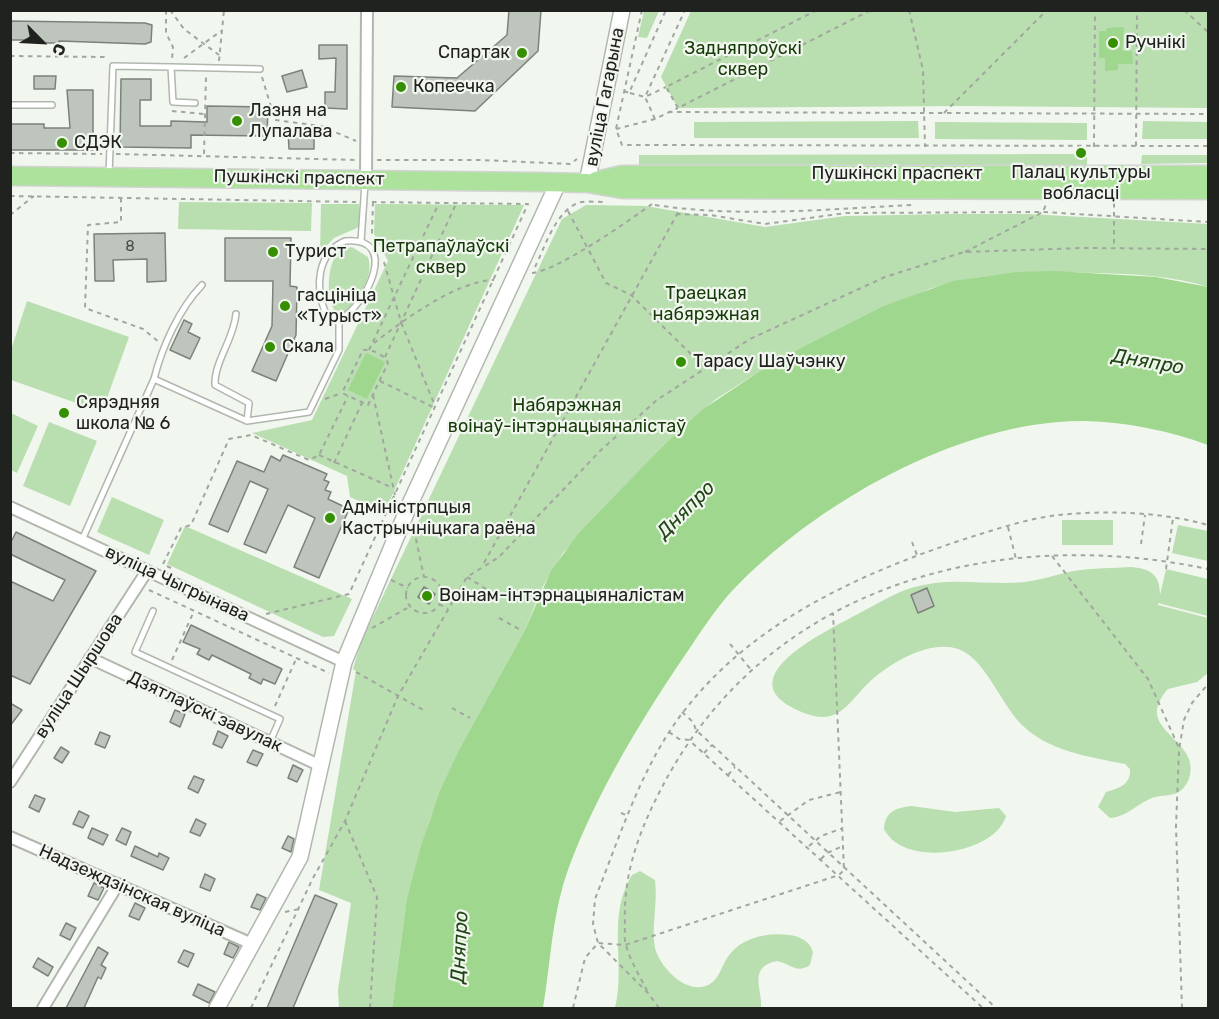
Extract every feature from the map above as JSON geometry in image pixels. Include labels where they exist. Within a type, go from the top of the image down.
[{"type":"main road","name":"вуліца Гагарына","points":[[587,183],[622,10]]},
{"type":"main road","name":"Пушкінскі праспект","points":[[587,183],[622,175],[1209,176]]},
{"type":"main road","name":"Пушкінскі праспект","points":[[10,176],[587,183],[633,189],[1209,190]]},
{"type":"main road","points":[[217,1008],[300,857],[345,670],[409,506],[558,183]]},
{"type":"street","points":[[366,180],[367,10]]},
{"type":"street","name":"вуліца Чыгрынава","points":[[10,507],[304,644],[345,670]]},
{"type":"street","name":"вуліца Шыршова","points":[[10,782],[147,571]]},
{"type":"street","name":"Дзятлаўскі завулак","points":[[90,658],[321,766]]},
{"type":"street","name":"Надзеждзінская вуліца","points":[[10,837],[252,944]]},
{"type":"street","points":[[43,1008],[118,884]]},
{"type":"lane","points":[[109,177],[113,66],[260,69]]},
{"type":"lane","points":[[171,68],[173,102],[195,103]]},
{"type":"lane","points":[[10,105],[52,105]]},
{"type":"lane","points":[[339,320],[357,305],[373,275],[374,254],[361,241],[366,180]]},
{"type":"lane","points":[[339,320],[325,312],[322,303],[319,283],[323,262],[332,248],[339,243],[361,241]]},
{"type":"lane","points":[[82,540],[154,379],[166,346],[189,299],[202,285]]},
{"type":"lane","points":[[236,314],[235,331],[215,374],[215,385],[249,403],[246,421]]},
{"type":"lane","points":[[154,379],[246,421],[309,412],[339,350],[339,320]]},
{"type":"lane","points":[[153,611],[135,652],[280,719],[269,743]]},
{"type":"path","points":[[168,10],[184,29],[219,55]]},
{"type":"path","points":[[168,10],[166,33],[173,46],[171,68]]},
{"type":"path","points":[[219,68],[220,31],[224,10]]},
{"type":"path","points":[[642,10],[616,129],[622,145],[1209,146]]},
{"type":"path","points":[[629,93],[666,10]]},
{"type":"path","points":[[655,119],[645,97],[685,10]]},
{"type":"path","points":[[624,91],[645,97],[817,10]]},
{"type":"path","points":[[616,129],[655,119],[871,10]]},
{"type":"path","points":[[909,10],[923,70],[926,113],[925,147]]},
{"type":"path","points":[[944,113],[1047,10]]},
{"type":"path","points":[[1094,147],[1095,10]]},
{"type":"path","points":[[1136,147],[1137,10]]},
{"type":"path","points":[[1184,10],[1209,32]]},
{"type":"path","points":[[171,68],[220,31]]},
{"type":"path","points":[[10,56],[104,57],[113,66]]},
{"type":"path","points":[[204,154],[207,68]]},
{"type":"path","points":[[260,69],[275,120],[321,126],[366,146]]},
{"type":"path","points":[[666,87],[678,108]]},
{"type":"path","points":[[668,112],[1209,114]]},
{"type":"path","points":[[10,153],[204,154],[570,164],[577,160],[579,151]]},
{"type":"path","points":[[10,215],[35,195]]},
{"type":"path","points":[[10,196],[528,204],[349,594],[267,614],[256,609]]},
{"type":"path","points":[[120,197],[122,222],[88,225],[85,308],[143,329],[166,346]]},
{"type":"path","points":[[251,1008],[345,821],[398,696],[467,578],[499,557],[601,450],[641,414],[705,368],[750,339],[885,277],[964,252],[1044,212],[1047,201]]},
{"type":"path","points":[[1114,201],[1114,248]]},
{"type":"path","points":[[374,202],[372,234],[376,243]]},
{"type":"path","points":[[369,350],[439,202]]},
{"type":"path","points":[[385,357],[456,203]]},
{"type":"path","points":[[652,204],[587,246],[542,272],[532,273],[560,218],[568,210],[587,246],[606,283],[631,295],[705,368]]},
{"type":"path","points":[[483,566],[680,209]]},
{"type":"path","points":[[676,214],[710,215],[765,224],[846,213],[1044,212],[1209,222]]},
{"type":"path","points":[[964,252],[1114,248],[1209,249]]},
{"type":"path","points":[[384,261],[401,322],[435,407]]},
{"type":"path","points":[[372,344],[401,322],[450,292],[483,280],[494,280]]},
{"type":"path","points":[[314,402],[342,393],[368,405],[388,363],[385,357],[369,350],[363,350],[342,393]]},
{"type":"path","points":[[380,381],[452,413]]},
{"type":"path","points":[[373,395],[395,496]]},
{"type":"path","points":[[173,569],[163,564],[181,528],[191,525],[229,439],[251,435],[309,460],[319,455],[348,396]]},
{"type":"path","points":[[334,463],[362,403]]},
{"type":"path","points":[[319,455],[393,488]]},
{"type":"path","points":[[659,1008],[648,993],[598,944],[592,924],[595,899],[654,759],[682,712],[725,664],[789,618],[831,594],[917,555],[1008,526],[1057,515],[1145,515],[1209,525]]},
{"type":"path","points":[[1141,544],[1145,515]]},
{"type":"path","points":[[1166,569],[1173,518]]},
{"type":"path","points":[[1008,526],[1016,559]]},
{"type":"path","points":[[413,527],[424,577]]},
{"type":"path","points":[[912,542],[917,555]]},
{"type":"path","points":[[648,993],[625,945],[624,907],[628,869],[655,802],[689,740],[777,647],[856,599],[909,580],[959,567],[1052,556],[1114,555],[1209,569]]},
{"type":"path","points":[[1052,556],[1148,679],[1179,750]]},
{"type":"path","points":[[424,577],[433,580],[439,586],[442,594],[439,604],[431,612],[424,614],[410,606],[406,597],[408,588],[415,579],[424,577]]},
{"type":"path","points":[[467,578],[494,594]]},
{"type":"path","points":[[389,579],[408,588]]},
{"type":"path","points":[[138,585],[297,658],[345,670],[425,711]]},
{"type":"path","points":[[439,604],[448,609]]},
{"type":"path","points":[[372,628],[410,606]]},
{"type":"path","points":[[168,667],[194,611]]},
{"type":"path","points":[[573,1008],[585,958],[598,944],[625,945],[839,875],[844,870],[833,613]]},
{"type":"path","points":[[499,618],[519,629]]},
{"type":"path","points":[[271,714],[304,644]]},
{"type":"path","points":[[729,644],[752,671]]},
{"type":"path","points":[[1182,1008],[1176,826],[1179,750],[1184,720],[1192,703],[1209,684]]},
{"type":"path","points":[[452,708],[470,718]]},
{"type":"path","points":[[682,712],[693,722],[696,730],[844,870],[996,1008]]},
{"type":"path","points":[[669,732],[680,739],[689,740],[704,753],[983,1008]]},
{"type":"path","points":[[704,753],[712,745]]},
{"type":"path","points":[[728,775],[735,767]]},
{"type":"path","points":[[780,822],[786,815],[809,800],[841,792]]},
{"type":"path","points":[[621,813],[629,816]]},
{"type":"path","points":[[345,821],[377,897],[370,1008]]},
{"type":"path","points":[[808,847],[831,831],[843,828]]},
{"type":"path","points":[[821,859],[827,853],[843,846]]},
{"type":"path","points":[[277,915],[299,909]]},
{"type":"green space","points":[[644,11],[659,11],[647,38],[638,37]]},
{"type":"green space","name":"Задняпроўскі сквер","points":[[691,11],[1208,11],[1208,108],[963,106],[678,108],[661,77]]},
{"type":"green space","points":[[918,121],[919,138],[694,138],[694,122]]},
{"type":"green space","points":[[1143,121],[1208,122],[1208,139],[1142,139]]},
{"type":"green space","points":[[935,122],[1087,123],[1087,140],[935,139]]},
{"type":"green space","points":[[1087,154],[1087,166],[639,165],[639,155]]},
{"type":"green space","points":[[1142,155],[1208,155],[1208,163],[1141,164]]},
{"type":"green space","points":[[179,202],[312,203],[311,231],[178,229]]},
{"type":"green space","points":[[321,204],[359,204],[359,227],[334,238],[320,253]]},
{"type":"green space","name":"Петрапаўлаўскі сквер","points":[[375,204],[524,205],[384,513],[350,497],[347,476],[252,433],[312,420],[388,261],[374,234]]},
{"type":"green space","points":[[586,205],[646,206],[765,227],[845,216],[949,214],[1028,214],[1208,224],[1208,287],[1154,276],[1076,272],[1034,272],[950,283],[929,289],[757,373],[716,399],[664,445],[563,553],[542,588],[524,632],[461,746],[430,819],[407,898],[392,1008],[339,1008],[338,990],[351,903],[319,890],[356,671],[353,669],[361,642],[562,219]]},
{"type":"green space","points":[[352,247],[368,257],[369,273],[363,289],[353,303],[342,315],[338,315],[329,292],[330,273],[335,256],[340,250]]},
{"type":"green space","points":[[27,301],[129,337],[102,412],[11,380],[11,350]]},
{"type":"green space","points":[[11,413],[38,426],[17,473],[11,470]]},
{"type":"green space","points":[[49,422],[97,441],[70,506],[23,486]]},
{"type":"green space","points":[[112,497],[164,520],[149,555],[97,532]]},
{"type":"green space","points":[[1062,520],[1113,520],[1113,545],[1062,545]]},
{"type":"green space","points":[[1178,525],[1208,531],[1208,561],[1172,553]]},
{"type":"green space","points":[[185,526],[352,599],[334,636],[323,637],[167,564]]},
{"type":"green space","points":[[1132,567],[1150,572],[1156,578],[1160,595],[1166,569],[1208,579],[1208,616],[1158,603],[1158,605],[1208,618],[1208,673],[1197,682],[1168,689],[1159,703],[1157,715],[1162,725],[1186,754],[1191,765],[1187,783],[1177,793],[1149,799],[1122,815],[1110,818],[1098,807],[1106,792],[1126,782],[1130,769],[1125,764],[1056,747],[1031,733],[1014,715],[976,661],[958,649],[937,647],[903,658],[875,677],[849,704],[833,715],[822,717],[809,715],[793,708],[777,695],[773,682],[778,669],[790,656],[824,633],[908,589],[953,582],[1025,582],[1074,571]]},
{"type":"green space","points":[[911,806],[955,812],[999,808],[1006,816],[998,829],[985,840],[948,852],[928,852],[910,849],[895,841],[884,829],[886,819],[892,812]]},
{"type":"green space","points":[[640,871],[655,880],[654,940],[658,956],[669,972],[684,984],[702,987],[710,984],[717,978],[735,948],[742,943],[765,935],[789,935],[804,940],[813,952],[810,965],[801,969],[777,961],[762,968],[758,980],[761,1008],[615,1008],[619,975],[620,907],[624,891],[632,875]]},
{"type":"water","points":[[1124,27],[1122,51],[1132,51],[1133,64],[1118,64],[1118,70],[1105,71],[1105,58],[1099,58],[1099,31]]},
{"type":"water","name":"Дняпро","points":[[1054,271],[1156,277],[1208,287],[1208,445],[1132,425],[1086,421],[1039,424],[990,434],[941,451],[893,473],[847,499],[804,528],[765,559],[724,600],[665,685],[619,761],[592,813],[563,884],[555,919],[543,1008],[392,1008],[407,898],[421,846],[440,791],[461,746],[524,632],[551,571],[578,534],[664,445],[702,410],[757,373],[803,347],[884,306],[953,281],[1017,272]]},
{"type":"water","points":[[366,353],[385,362],[367,399],[348,390]]},
{"type":"building","points":[[509,10],[541,10],[538,51],[475,111],[392,107],[394,76],[457,78],[507,35]]},
{"type":"building","points":[[10,21],[145,23],[152,25],[151,42],[145,44],[59,41],[59,43],[40,43],[40,40],[10,40]]},
{"type":"building","points":[[319,45],[347,45],[347,109],[325,108],[325,92],[335,92],[336,58],[319,59]]},
{"type":"building","points":[[302,70],[307,87],[287,92],[282,76]]},
{"type":"building","points":[[34,76],[56,76],[55,89],[34,89]]},
{"type":"building","points":[[121,79],[151,79],[151,100],[140,100],[140,126],[171,126],[171,121],[207,122],[207,106],[268,107],[267,136],[191,135],[191,148],[120,147]]},
{"type":"building","points":[[67,90],[93,90],[93,150],[10,150],[10,124],[44,124],[44,128],[70,128]]},
{"type":"building","points":[[288,131],[314,131],[314,149],[289,149]]},
{"type":"building","points":[[165,233],[166,281],[147,282],[147,259],[113,260],[114,281],[95,281],[94,234]]},
{"type":"building","name":"гасцініца «Турыст»","points":[[225,238],[291,238],[290,286],[297,287],[296,335],[276,381],[252,371],[272,326],[273,281],[225,281]]},
{"type":"building","points":[[184,320],[192,324],[188,332],[200,338],[190,359],[170,350]]},
{"type":"building","name":"Адміністрпцыя Кастрычніцкага раёна","points":[[283,455],[327,474],[324,480],[329,482],[325,490],[331,492],[328,499],[349,509],[319,578],[294,567],[315,518],[288,505],[266,553],[244,544],[268,489],[250,481],[228,532],[209,524],[237,461],[264,472],[271,456],[280,461]]},
{"type":"building","points":[[16,532],[96,571],[30,684],[10,675],[10,581],[53,601],[65,580],[10,554],[10,544]]},
{"type":"building","points":[[424,587],[435,594],[429,604],[418,597]]},
{"type":"building","points":[[927,588],[934,606],[918,613],[911,595]]},
{"type":"building","points":[[191,625],[282,669],[275,684],[263,679],[261,684],[249,678],[251,674],[212,655],[209,660],[197,654],[200,649],[183,642]]},
{"type":"building","points":[[10,703],[22,710],[10,726]]},
{"type":"building","points":[[175,710],[185,714],[180,727],[170,722]]},
{"type":"building","points":[[218,731],[228,736],[222,748],[213,744]]},
{"type":"building","points":[[100,732],[110,736],[105,748],[95,744]]},
{"type":"building","points":[[61,747],[69,752],[62,763],[54,758]]},
{"type":"building","points":[[253,750],[263,754],[257,766],[247,762]]},
{"type":"building","points":[[293,765],[303,770],[297,782],[288,778]]},
{"type":"building","points":[[194,776],[204,780],[198,793],[188,788]]},
{"type":"building","points":[[35,795],[45,799],[39,812],[29,807]]},
{"type":"building","points":[[79,811],[89,816],[83,828],[73,824]]},
{"type":"building","points":[[196,819],[206,824],[200,836],[190,832]]},
{"type":"building","points":[[92,828],[108,835],[103,845],[88,838]]},
{"type":"building","points":[[122,828],[131,832],[126,845],[116,840]]},
{"type":"building","points":[[288,836],[294,839],[291,852],[282,848]]},
{"type":"building","points":[[135,846],[158,857],[159,853],[169,858],[163,870],[131,856]]},
{"type":"building","points":[[205,874],[215,879],[210,891],[200,887]]},
{"type":"building","points":[[94,883],[104,888],[98,900],[88,896]]},
{"type":"building","points":[[257,894],[266,898],[260,910],[251,907]]},
{"type":"building","points":[[315,895],[337,904],[293,1008],[267,1008]]},
{"type":"building","points":[[135,903],[145,908],[139,920],[129,916]]},
{"type":"building","points":[[66,923],[76,928],[70,940],[60,935]]},
{"type":"building","points":[[229,942],[239,947],[233,958],[224,954]]},
{"type":"building","points":[[98,947],[108,953],[101,965],[106,968],[101,979],[98,977],[84,1008],[66,1008]]},
{"type":"building","points":[[184,950],[194,954],[188,967],[178,962]]},
{"type":"building","points":[[38,958],[53,967],[48,976],[33,967]]},
{"type":"building","points":[[198,984],[215,992],[209,1003],[193,995]]},
{"type":"place","name":"Ручнікі","points":[[1113,43]]},
{"type":"place","name":"Спартак","points":[[522,53]]},
{"type":"place","name":"Копеечка","points":[[401,87]]},
{"type":"place","name":"Лазня на Лупалава","points":[[237,121]]},
{"type":"place","name":"СДЭК","points":[[62,143]]},
{"type":"place","name":"Палац культуры вобласці","points":[[1081,153]]},
{"type":"place","name":"Турист","points":[[273,252]]},
{"type":"place","name":"гасцініца «Турыст»","points":[[285,306]]},
{"type":"place","name":"Скала","points":[[270,347]]},
{"type":"place","name":"Тарасу Шаўчэнку","points":[[681,362]]},
{"type":"place","name":"Сярэдняя школа № 6","points":[[64,413]]},
{"type":"place","name":"Адміністрпцыя Кастрычніцкага раёна","points":[[330,518]]},
{"type":"place","name":"Воінам-інтэрнацыяналістам","points":[[427,596]]},
{"type":"park label","name":"Траецкая набярэжная","points":[[706,304]]},
{"type":"park label","name":"Набярэжная воінаў-інтэрнацыяналістаў","points":[[567,416]]}]
